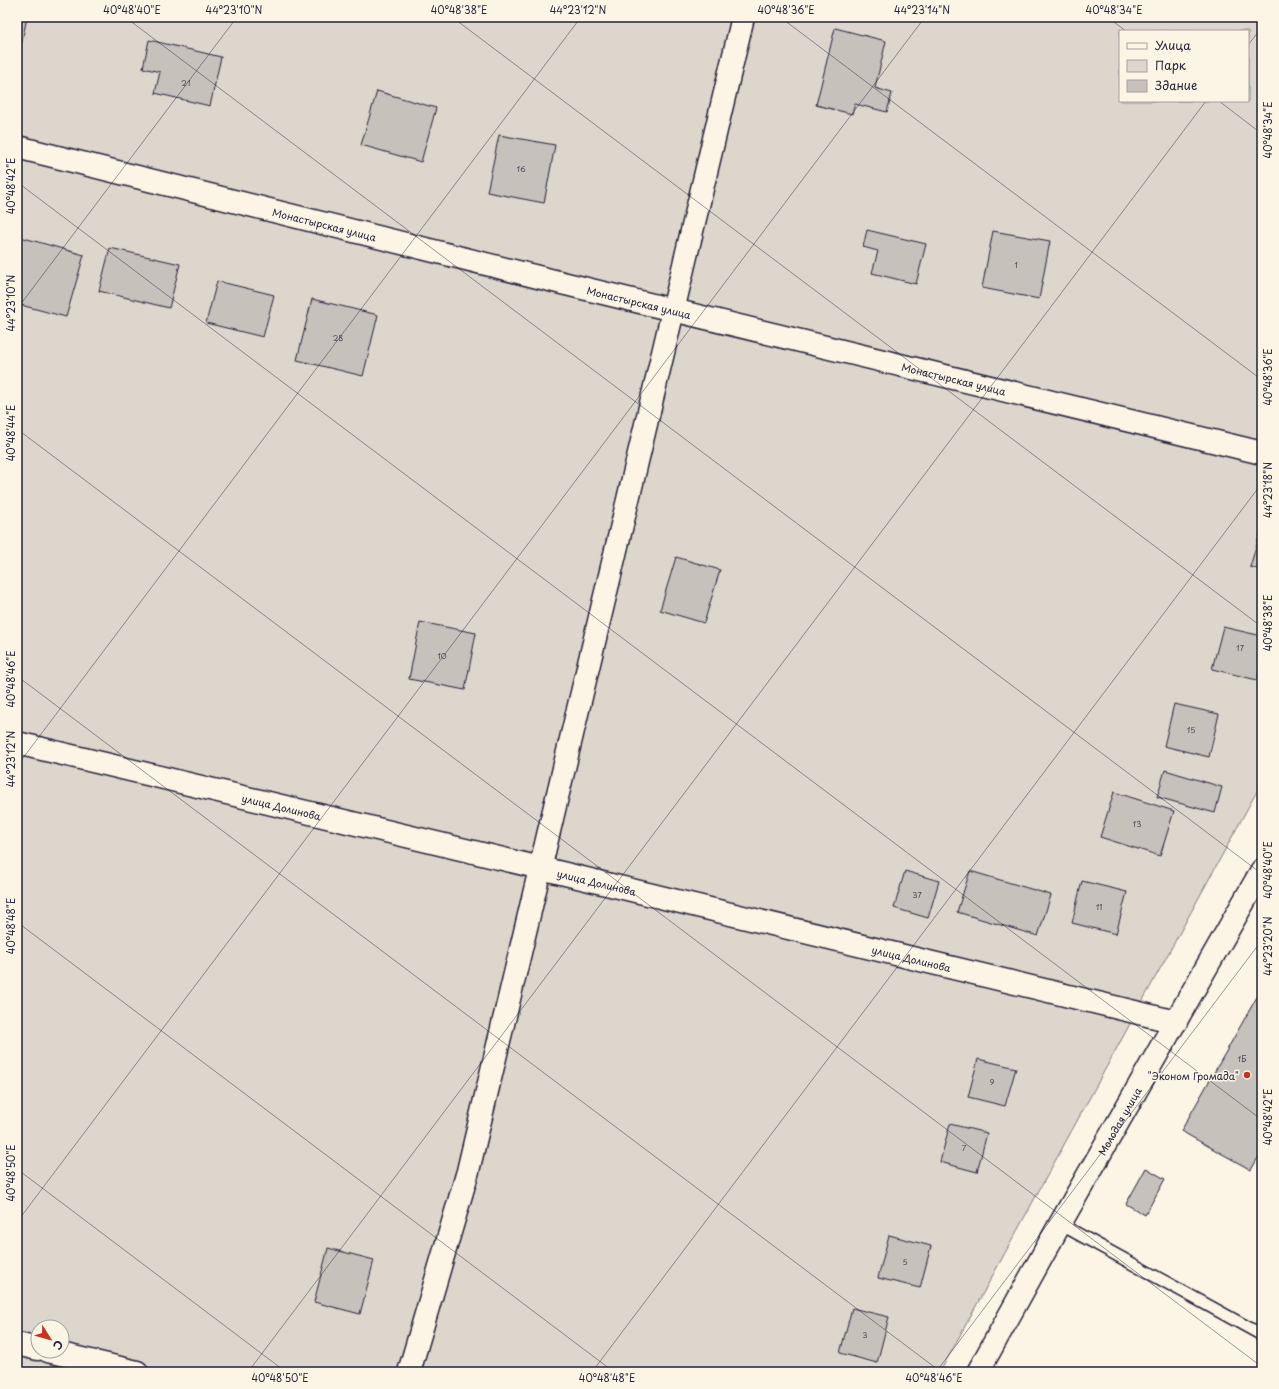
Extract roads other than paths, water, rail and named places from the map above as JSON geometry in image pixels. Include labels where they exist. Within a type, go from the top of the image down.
[{"type":"street","points":[[409,1372],[468,1171],[743,17]]},
{"type":"street","name":"Монастырская улица","points":[[17,147],[673,310],[1262,453]]},
{"type":"street","name":"улица Долинова","points":[[17,743],[1176,1022]]},
{"type":"street","name":"Молодая улица","points":[[978,1372],[1060,1224],[1262,870]]},
{"type":"street","points":[[17,1344],[30,1347]]},
{"type":"street","points":[[70,1356],[137,1372]]},
{"type":"lane","points":[[1060,1224],[1262,1335]]},
{"type":"place","name":"\"Эконом Громада\"","points":[[1247,1075]]}]
